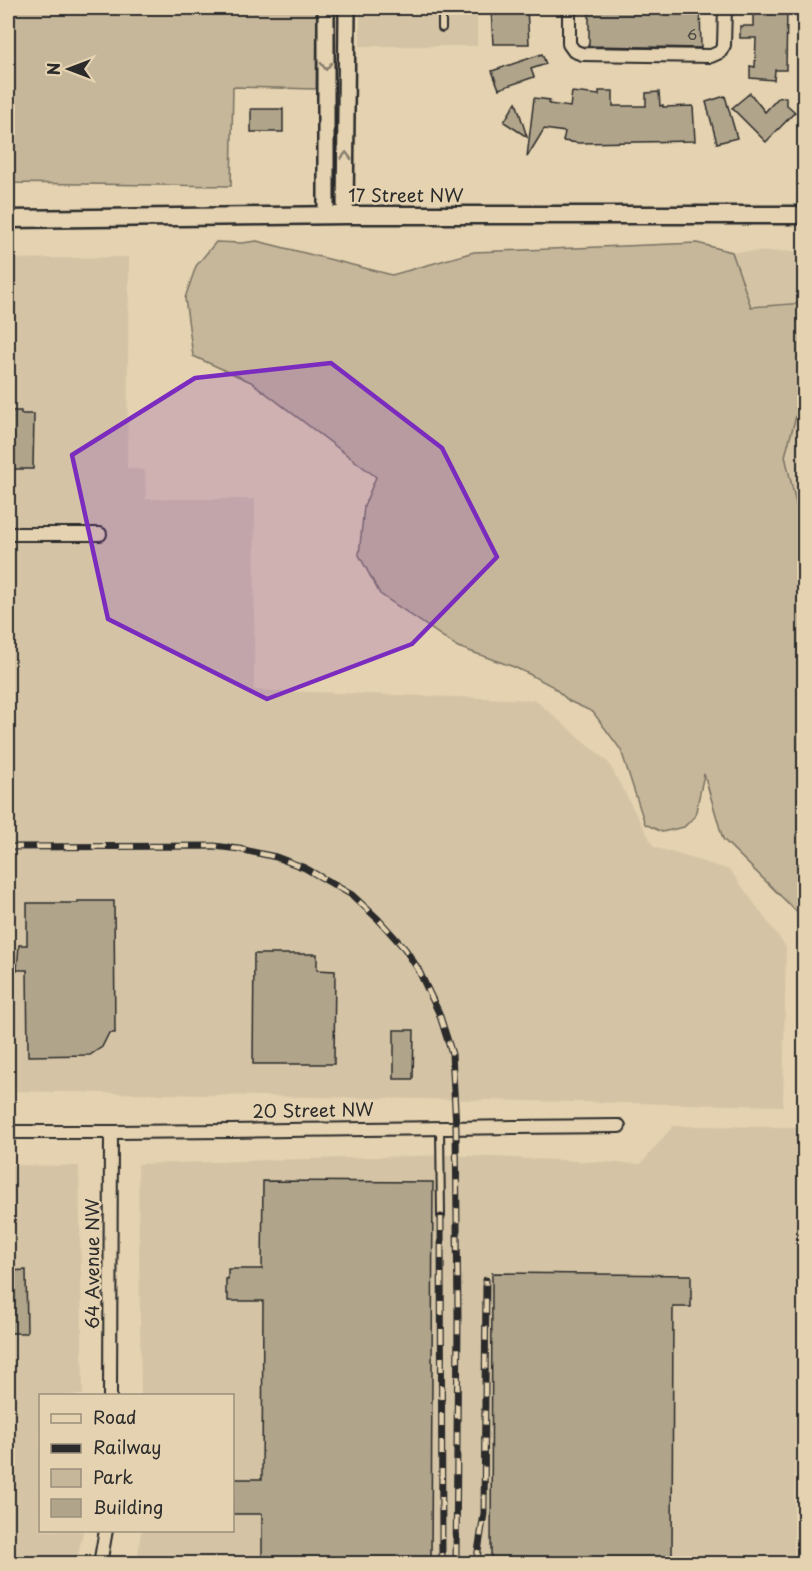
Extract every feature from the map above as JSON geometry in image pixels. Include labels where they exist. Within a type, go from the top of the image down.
[{"type":"main road","name":"17 Street NW","points":[[8,219],[326,215],[804,215]]},
{"type":"street","points":[[345,215],[347,8]]},
{"type":"street","points":[[569,8],[569,45],[574,51],[582,54],[711,56],[720,52],[724,45],[725,8]]},
{"type":"street","points":[[326,9],[326,215]]},
{"type":"street","points":[[8,534],[100,534]]},
{"type":"street","name":"20 Street NW","points":[[8,1132],[619,1126]]},
{"type":"street","name":"64 Avenue NW","points":[[110,1394],[111,1132]]},
{"type":"street","points":[[100,1563],[106,1532]]},
{"type":"lane","points":[[326,9],[347,8]]},
{"type":"lane","points":[[442,8],[442,28]]},
{"type":"lane","points":[[440,1127],[441,1216]]},
{"type":"highlighted area","points":[[331,363],[442,448],[497,557],[412,644],[267,699],[108,619],[72,455],[195,378]]},
{"type":"shaded area","points":[[360,8],[477,8],[477,46],[360,46]]},
{"type":"shaded area","points":[[804,251],[804,303],[751,307],[732,252]]},
{"type":"shaded area","points":[[129,257],[127,468],[145,470],[146,499],[255,499],[254,690],[535,700],[608,762],[654,847],[730,870],[786,947],[783,1106],[8,1091],[8,259]]},
{"type":"shaded area","points":[[804,387],[804,538],[785,456]]},
{"type":"shaded area","points":[[673,1126],[798,1127],[794,1563],[137,1564],[141,1532],[234,1532],[234,1394],[141,1394],[138,1164],[449,1155],[641,1164]]},
{"type":"shaded area","points":[[8,1165],[79,1166],[83,1394],[39,1394],[39,1532],[83,1532],[76,1563],[8,1564]]},
{"type":"green space","points":[[8,8],[317,8],[316,89],[233,87],[231,186],[8,183]]},
{"type":"green space","points":[[257,241],[392,275],[474,252],[697,243],[732,252],[751,307],[804,303],[804,387],[785,456],[804,538],[804,913],[797,912],[723,839],[704,774],[695,816],[684,827],[662,832],[645,824],[621,750],[593,712],[569,701],[552,686],[529,674],[458,647],[380,594],[359,555],[364,506],[376,477],[251,382],[193,356],[185,298],[196,266],[216,242]]},
{"type":"building","points":[[491,8],[527,8],[529,44],[493,44]]},
{"type":"building","points":[[589,8],[700,8],[701,48],[588,46]]},
{"type":"building","points":[[753,8],[787,8],[786,70],[775,70],[774,80],[750,78],[750,66],[755,67],[756,38],[740,38],[740,26],[753,26]]},
{"type":"building","points":[[542,54],[546,64],[531,69],[534,77],[499,89],[492,71]]},
{"type":"building","points":[[599,91],[613,91],[613,106],[646,106],[646,93],[659,92],[660,106],[693,106],[695,141],[579,143],[563,141],[565,132],[544,129],[527,157],[534,98],[550,100],[549,104],[570,107],[572,92],[599,95]]},
{"type":"building","points":[[750,93],[765,112],[778,98],[786,97],[786,104],[795,112],[766,142],[732,108]]},
{"type":"building","points":[[725,96],[737,138],[717,143],[706,102]]},
{"type":"building","points":[[516,102],[527,137],[504,122]]},
{"type":"building","points":[[251,109],[283,109],[283,132],[251,132]]},
{"type":"building","points":[[8,411],[34,414],[33,469],[8,469]]},
{"type":"building","points":[[78,901],[114,901],[115,1033],[109,1033],[102,1047],[90,1055],[28,1056],[27,970],[17,970],[19,945],[27,945],[27,903],[78,903]]},
{"type":"building","points":[[254,954],[317,954],[317,970],[335,971],[334,1064],[253,1064]]},
{"type":"building","points":[[394,1030],[414,1030],[413,1079],[394,1079]]},
{"type":"building","points":[[263,1181],[433,1182],[431,1563],[262,1563],[262,1514],[234,1514],[234,1479],[262,1479],[263,1301],[228,1301],[226,1279],[228,1279],[228,1269],[262,1269]]},
{"type":"building","points":[[26,1270],[27,1333],[8,1333],[8,1271]]},
{"type":"building","points":[[492,1273],[691,1275],[691,1307],[673,1307],[672,1563],[491,1563]]},
{"type":"railway","points":[[8,847],[214,846],[276,857],[305,868],[352,895],[405,949],[418,969],[439,1013],[452,1054],[456,1127],[458,1317],[456,1564]]},
{"type":"railway","points":[[441,1217],[442,1564]]},
{"type":"railway","points":[[476,1564],[484,1514],[486,1280]]}]
